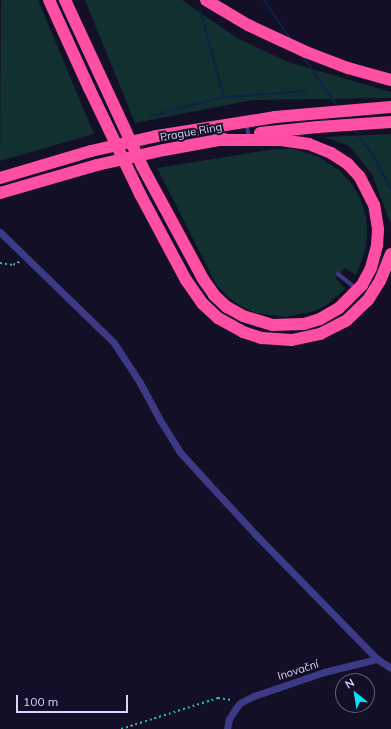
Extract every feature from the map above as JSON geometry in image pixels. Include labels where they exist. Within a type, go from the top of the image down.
[{"type":"highway","points":[[49,0],[140,194],[186,280],[203,304],[218,318],[243,332],[267,339],[292,340],[320,334],[347,320],[368,300],[380,281],[391,254]]},
{"type":"highway","points":[[65,0],[104,86],[157,195],[203,279],[218,299],[232,310],[248,319],[261,323],[286,326],[304,324],[327,315],[345,303],[358,290],[368,274],[374,258],[378,229],[372,200],[363,181],[356,172],[331,153],[303,143],[282,140],[216,140]]},
{"type":"highway","points":[[206,0],[273,38],[348,68],[391,80]]},
{"type":"highway","name":"Prague Ring","points":[[0,178],[91,151],[157,136],[246,120],[327,111],[391,107]]},
{"type":"highway","name":"Prague Ring","points":[[0,193],[97,165],[216,140],[337,125],[391,122]]},
{"type":"street","points":[[0,232],[26,259],[114,343],[139,381],[160,420],[180,451],[256,535],[377,659],[391,668]]},
{"type":"street","name":"Inovační","points":[[240,703],[254,696],[324,672],[377,659]]},
{"type":"street","points":[[227,729],[229,719],[240,703]]},
{"type":"lane","points":[[246,120],[250,135]]},
{"type":"lane","points":[[338,274],[358,290]]},
{"type":"path","points":[[0,263],[13,265],[26,259]]},
{"type":"path","points":[[121,729],[218,698],[240,703]]},
{"type":"green space","points":[[1,0],[38,0],[94,134],[0,161]]},
{"type":"green space","points":[[85,0],[182,0],[237,38],[288,62],[391,92],[391,98],[253,100],[135,123]]},
{"type":"green space","points":[[391,134],[390,222],[372,174],[349,146],[324,137]]},
{"type":"green space","points":[[274,149],[294,149],[319,157],[340,171],[352,184],[360,198],[366,216],[367,234],[365,251],[356,275],[345,268],[335,277],[345,289],[328,304],[315,311],[285,317],[256,313],[242,307],[228,297],[216,284],[157,168]]},
{"type":"waterway","points":[[264,0],[291,40]]},
{"type":"waterway","points":[[200,10],[224,97]]},
{"type":"waterway","points":[[302,55],[338,107]]},
{"type":"waterway","points":[[151,116],[224,97],[306,91]]},
{"type":"waterway","points":[[354,129],[376,161],[391,189]]}]
